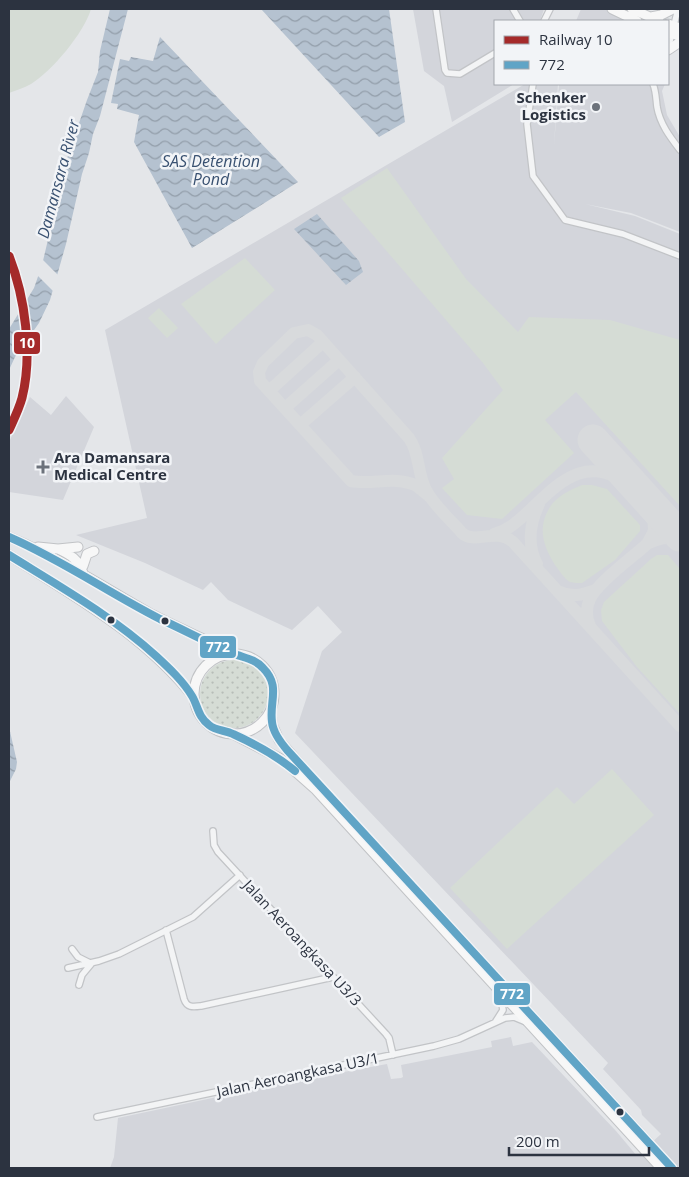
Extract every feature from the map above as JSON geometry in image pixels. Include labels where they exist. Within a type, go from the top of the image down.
[{"type":"main road","points":[[612,9],[635,20]]},
{"type":"main road","points":[[632,9],[656,20]]},
{"type":"main road","points":[[648,17],[677,10]]},
{"type":"main road","points":[[669,48],[680,42]]},
{"type":"main road","points":[[9,537],[84,571],[155,616],[234,654]]},
{"type":"main road","points":[[32,546],[78,549],[84,571]]},
{"type":"main road","points":[[58,549],[75,557],[84,571]]},
{"type":"main road","points":[[84,571],[87,554],[94,551]]},
{"type":"main road","points":[[9,555],[128,633],[172,672],[194,698]]},
{"type":"main road","points":[[231,733],[255,728],[264,720],[271,709],[274,698],[273,687],[267,672],[256,660],[245,655],[223,655],[204,667],[196,682],[194,698],[198,712],[204,720],[217,730],[231,733],[281,759],[316,790],[661,1168]]},
{"type":"main road","points":[[271,709],[272,724],[279,740],[300,766],[672,1168]]},
{"type":"street","points":[[436,9],[445,70],[448,73],[460,74],[494,54]]},
{"type":"street","points":[[513,9],[519,20]]},
{"type":"street","points":[[669,45],[677,10]]},
{"type":"street","points":[[533,85],[527,124],[533,176],[565,220],[623,234],[680,256]]},
{"type":"street","points":[[656,86],[657,107],[662,121],[680,150]]},
{"type":"street","name":"Jalan Aeroangkasa U3/3","points":[[213,831],[216,849],[386,1034],[389,1038],[393,1055]]},
{"type":"street","points":[[68,968],[92,963],[119,954],[198,914],[240,876]]},
{"type":"street","points":[[166,930],[184,999],[187,1005],[190,1006],[201,1006],[333,977]]},
{"type":"street","points":[[72,949],[84,962],[92,963]]},
{"type":"street","points":[[79,985],[82,975],[92,963]]},
{"type":"street","points":[[496,1021],[503,1010],[500,992]]},
{"type":"street","name":"Jalan Aeroangkasa U3/1","points":[[97,1117],[393,1055],[460,1039],[505,1018],[514,1017],[528,1023]]},
{"type":"shaded area","points":[[9,9],[91,9],[82,29],[57,61],[31,84],[9,93]]},
{"type":"shaded area","points":[[413,9],[544,9],[540,20],[494,20],[494,85],[512,85],[452,122],[444,86],[424,71]]},
{"type":"shaded area","points":[[581,9],[607,9],[629,20],[576,20]]},
{"type":"shaded area","points":[[523,85],[558,85],[554,145],[559,85],[665,85],[662,91],[667,115],[680,137],[680,232],[631,213],[585,204],[635,216],[680,234],[680,1168],[110,1168],[114,1157],[118,1118],[274,1085],[387,1064],[391,1079],[401,1078],[403,1077],[401,1065],[492,1047],[491,1041],[511,1037],[513,1046],[532,1042],[637,1156],[661,1134],[642,1115],[641,1110],[603,1069],[608,1063],[295,733],[322,651],[342,632],[318,606],[292,630],[228,600],[211,582],[203,590],[145,563],[76,535],[147,518],[105,330]]},
{"type":"shaded area","points":[[387,168],[466,279],[518,332],[529,317],[610,320],[680,340],[680,506],[576,392],[545,420],[574,453],[502,519],[467,515],[442,488],[454,479],[442,458],[503,390],[483,363],[341,198]]},
{"type":"shaded area","points":[[245,258],[275,290],[216,344],[181,304]]},
{"type":"shaded area","points":[[159,308],[178,328],[167,338],[148,318]]},
{"type":"shaded area","name":"Ara Damansara Medical Centre","points":[[66,396],[94,427],[63,500],[9,492],[9,442],[30,397],[51,415]]},
{"type":"shaded area","points":[[582,485],[592,485],[607,489],[640,525],[640,531],[615,560],[582,583],[576,583],[568,581],[555,565],[547,551],[543,529],[546,514],[553,503],[564,494]]},
{"type":"shaded area","points":[[657,555],[668,555],[680,569],[680,714],[637,667],[602,621],[601,610],[604,602]]},
{"type":"shaded area","points":[[241,660],[253,666],[262,675],[268,687],[266,707],[258,718],[241,728],[227,728],[210,718],[202,707],[200,687],[210,670],[221,662]]},
{"type":"shaded area","points":[[612,769],[654,815],[507,949],[450,888],[557,787],[574,804]]},
{"type":"water","points":[[110,9],[128,9],[100,116],[82,174],[66,244],[50,300],[39,323],[15,357],[9,370],[9,329],[34,288],[42,265],[68,155],[98,72],[100,51]]},
{"type":"water","points":[[261,9],[389,9],[405,122],[379,137]]},
{"type":"water","name":"SAS Detention Pond","points":[[160,37],[298,182],[192,248],[134,142],[139,115],[117,109],[118,104],[111,103],[120,59],[129,61],[131,57],[153,61]]},
{"type":"water","points":[[317,214],[359,261],[363,272],[346,285],[294,229]]},
{"type":"water","points":[[9,727],[17,762],[16,769],[9,783]]},
{"type":"pier","points":[[41,258],[59,276],[55,293],[36,274]]},
{"type":"taxiway","points":[[430,497],[415,485],[407,482],[351,481],[260,381],[259,372],[263,363],[294,333],[308,330],[317,335],[409,438],[415,450],[426,490],[433,502],[443,513],[467,536],[499,536],[513,542],[680,726]]},
{"type":"taxiway","points":[[269,391],[323,342]]},
{"type":"taxiway","points":[[285,408],[339,360]]},
{"type":"taxiway","points":[[300,425],[355,377]]},
{"type":"taxiway","points":[[494,534],[513,525],[555,487],[579,473],[592,471],[606,473],[621,479],[638,490]]},
{"type":"taxiway","points":[[537,564],[532,549],[531,534],[533,519],[539,504]]},
{"type":"taxiway","points":[[647,544],[654,531],[653,506]]},
{"type":"taxiway","points":[[590,626],[587,616],[589,602],[607,578],[647,544],[663,538],[680,540]]},
{"type":"taxiway","points":[[558,591],[577,595],[596,590]]},
{"type":"runway","points":[[593,440],[680,536]]},
{"type":"rail line","name":"10","points":[[9,256],[15,272],[23,307],[27,345],[27,363],[22,398],[9,430]]},
{"type":"transit line","name":"772","points":[[9,537],[48,556],[160,619],[260,665],[272,681],[271,714],[273,726],[285,748],[672,1168]]},
{"type":"transit line","name":"772","points":[[9,555],[85,602],[139,641],[180,680],[192,696],[205,722],[258,746],[295,771]]},
{"type":"place","name":"Schenker Logistics","points":[[596,107]]},
{"type":"place","name":"Ara Damansara Medical Centre","points":[[43,467]]},
{"type":"water label","name":"Damansara River","points":[[58,179]]}]
